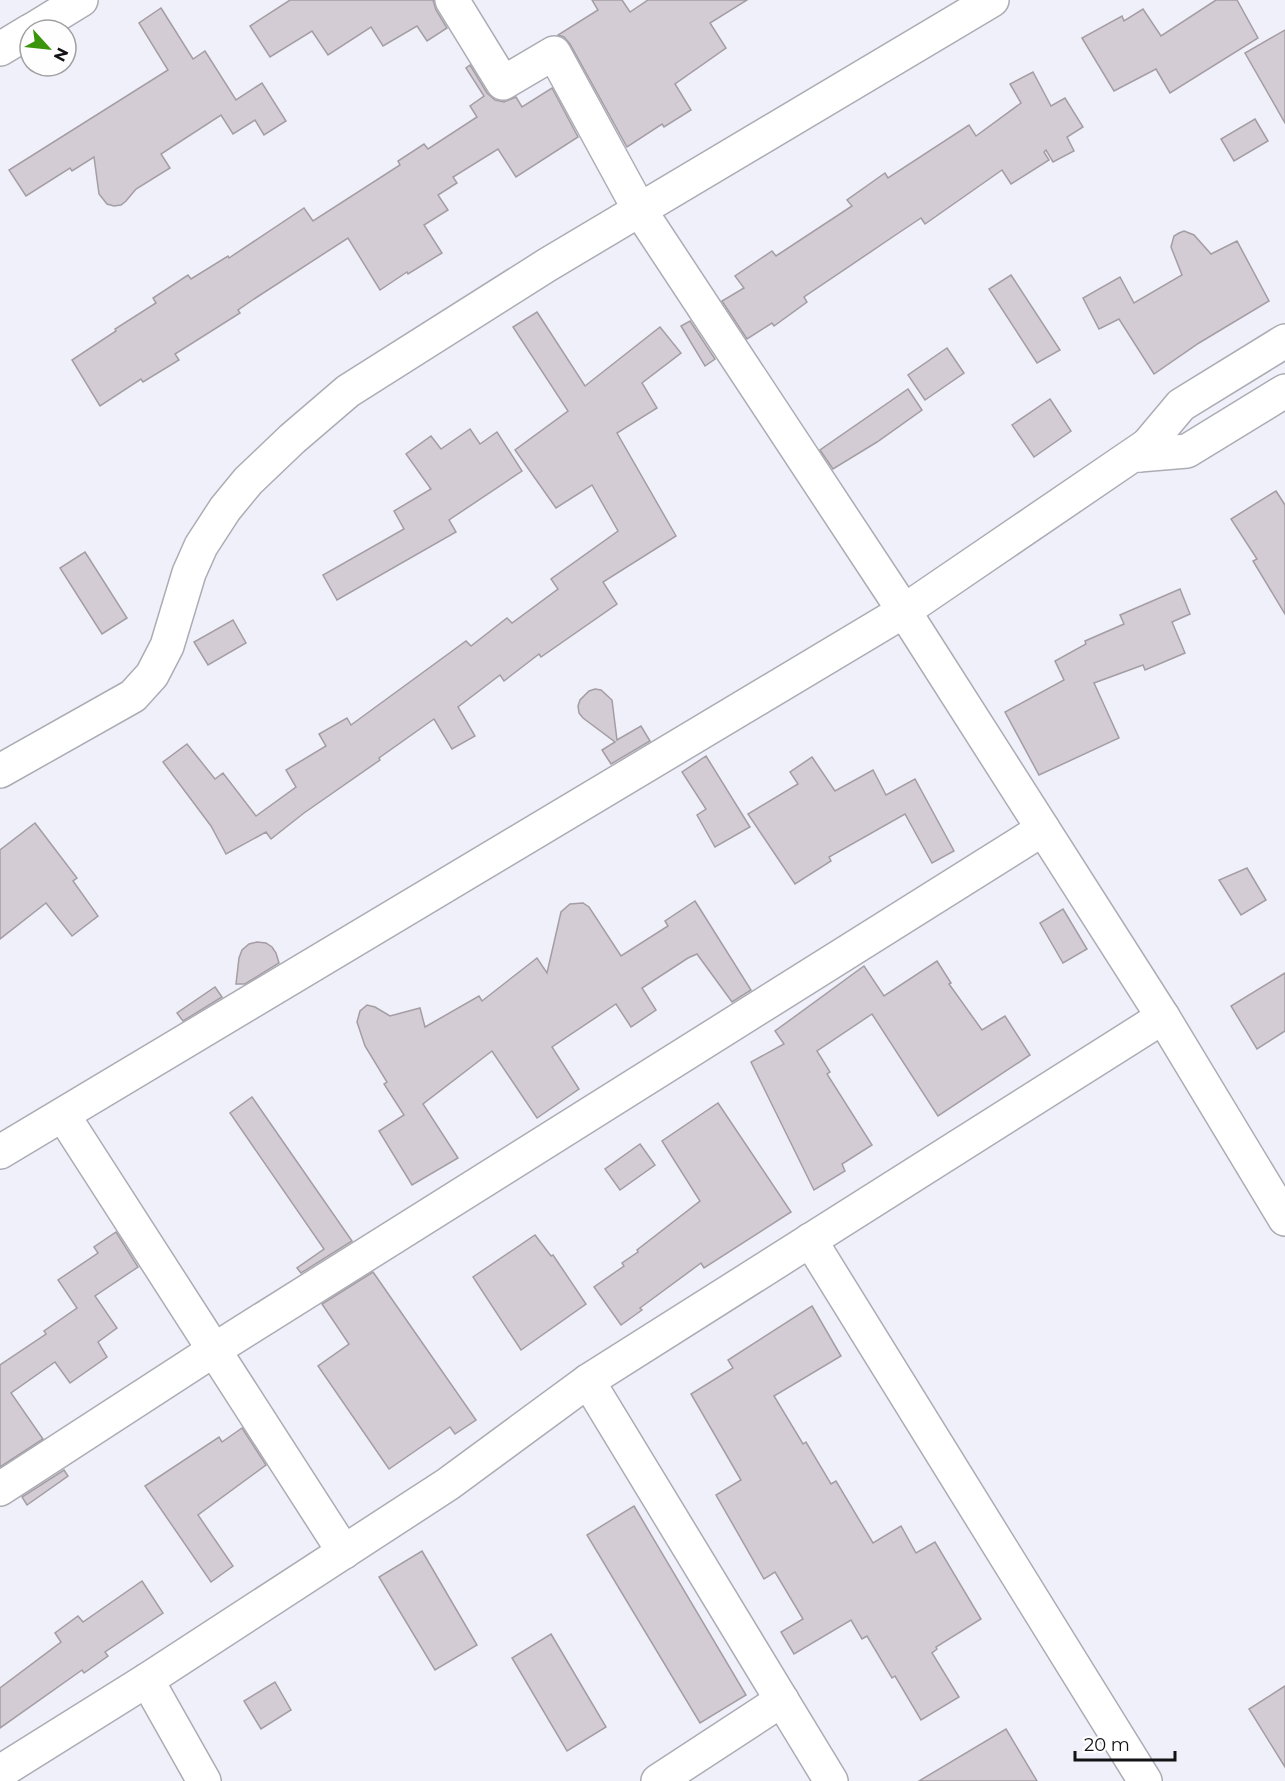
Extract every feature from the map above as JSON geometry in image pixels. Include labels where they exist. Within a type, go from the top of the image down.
[{"type":"street","points":[[52,18],[81,0]]},
{"type":"street","points":[[452,0],[503,83],[554,53],[639,209],[904,611],[1163,1017],[1285,1220]]},
{"type":"street","points":[[0,771],[133,696],[152,675],[167,646],[189,573],[201,546],[225,509],[248,481],[348,391],[639,209],[992,0]]},
{"type":"street","points":[[0,50],[18,39]]},
{"type":"street","points":[[1285,341],[1181,405],[1139,455],[1187,451],[1285,392]]},
{"type":"street","points":[[0,1152],[904,611],[1146,446]]},
{"type":"street","points":[[0,1489],[214,1350],[1043,829]]},
{"type":"street","points":[[0,1772],[147,1680],[448,1484],[588,1381],[1163,1017]]},
{"type":"street","points":[[63,1115],[344,1552]]},
{"type":"street","points":[[810,1240],[1146,1781]]},
{"type":"street","points":[[588,1381],[831,1781]]},
{"type":"street","points":[[147,1680],[204,1781]]},
{"type":"street","points":[[658,1781],[782,1700]]},
{"type":"building","points":[[290,0],[433,0],[447,28],[427,41],[417,26],[383,46],[371,27],[328,55],[312,31],[270,57],[250,26]]},
{"type":"building","points":[[592,0],[622,0],[630,12],[648,0],[747,0],[710,23],[726,48],[675,84],[691,110],[664,127],[662,124],[627,147],[570,44],[564,37],[558,35],[598,10]]},
{"type":"building","points":[[1216,0],[1237,0],[1258,38],[1170,93],[1156,69],[1114,91],[1082,38],[1122,16],[1124,21],[1143,9],[1161,36]]},
{"type":"building","points":[[161,8],[193,59],[205,51],[236,100],[262,83],[286,121],[264,135],[255,120],[233,134],[221,115],[161,154],[170,168],[136,189],[121,205],[107,204],[99,194],[94,157],[72,171],[70,168],[26,196],[9,170],[168,70],[139,23]]},
{"type":"building","points":[[1285,30],[1285,123],[1245,53]]},
{"type":"building","points":[[470,65],[487,93],[495,100],[504,102],[516,97],[522,107],[552,88],[578,137],[516,177],[498,149],[453,177],[457,183],[438,195],[448,210],[424,225],[442,253],[380,290],[348,238],[238,310],[240,313],[175,354],[179,360],[143,382],[141,379],[100,406],[72,360],[156,303],[153,298],[188,275],[191,279],[228,256],[229,258],[304,208],[313,221],[400,165],[398,161],[424,144],[428,149],[477,117],[470,106],[484,96],[466,68]]},
{"type":"building","points":[[1033,72],[1051,106],[1065,98],[1083,127],[1067,137],[1074,151],[1053,162],[1046,150],[1044,152],[1049,160],[1011,184],[1002,170],[925,224],[921,218],[804,297],[807,302],[774,326],[772,323],[747,339],[722,301],[744,288],[735,276],[772,251],[776,256],[852,206],[847,200],[885,173],[888,178],[969,125],[976,136],[1021,103],[1010,84]]},
{"type":"building","points":[[1255,119],[1268,141],[1234,161],[1221,139]]},
{"type":"building","points":[[1184,231],[1194,235],[1211,254],[1237,241],[1269,301],[1199,343],[1154,374],[1119,319],[1099,329],[1083,298],[1120,277],[1134,303],[1182,275],[1171,247],[1174,236]]},
{"type":"building","points":[[1011,275],[1060,350],[1037,363],[989,289]]},
{"type":"building","points":[[537,312],[585,386],[660,327],[681,353],[642,383],[657,408],[617,433],[676,536],[603,582],[617,604],[541,657],[539,654],[504,681],[500,675],[458,707],[475,736],[452,749],[434,719],[271,839],[266,832],[226,854],[211,826],[163,762],[187,744],[215,779],[223,773],[256,816],[296,787],[286,770],[326,746],[319,734],[347,718],[351,725],[466,641],[471,646],[507,618],[512,623],[558,589],[551,579],[618,531],[592,485],[556,508],[515,450],[568,411],[513,327]]},
{"type":"building","points":[[690,321],[715,359],[705,366],[681,326]]},
{"type":"building","points":[[947,348],[964,373],[925,400],[908,375]]},
{"type":"building","points":[[908,389],[922,410],[877,442],[833,469],[820,450]]},
{"type":"building","points":[[1050,399],[1071,431],[1034,457],[1012,425]]},
{"type":"building","points":[[470,429],[480,444],[497,432],[522,471],[449,520],[456,532],[337,600],[323,575],[404,529],[394,511],[431,489],[406,454],[431,436],[441,449]]},
{"type":"building","points":[[1276,491],[1285,505],[1285,614],[1253,561],[1257,559],[1231,519]]},
{"type":"building","points":[[85,552],[127,618],[102,634],[60,568]]},
{"type":"building","points":[[1180,589],[1190,614],[1172,622],[1185,653],[1145,670],[1143,665],[1094,683],[1119,738],[1039,775],[1005,712],[1064,680],[1055,661],[1086,644],[1085,641],[1124,624],[1120,615]]},
{"type":"building","points":[[233,620],[246,643],[208,665],[194,642]]},
{"type":"building","points":[[601,690],[612,700],[617,740],[641,726],[650,741],[611,764],[602,750],[615,742],[579,713],[580,700],[589,691]]},
{"type":"building","points":[[706,756],[750,827],[715,847],[697,815],[706,809],[682,772]]},
{"type":"building","points":[[812,757],[835,791],[873,770],[886,795],[915,779],[954,851],[932,863],[905,814],[829,857],[831,861],[795,884],[748,814],[798,784],[790,772]]},
{"type":"building","points":[[35,823],[77,878],[73,881],[98,916],[72,936],[46,903],[0,939],[0,850]]},
{"type":"building","points":[[1247,868],[1266,900],[1241,915],[1219,880]]},
{"type":"building","points":[[695,901],[751,990],[732,1002],[697,954],[688,958],[642,988],[656,1010],[631,1027],[616,1004],[552,1047],[579,1089],[537,1118],[492,1051],[423,1104],[458,1158],[412,1185],[379,1131],[404,1115],[384,1084],[387,1082],[365,1046],[357,1022],[360,1011],[367,1005],[390,1016],[420,1008],[425,1027],[479,996],[482,1001],[537,958],[547,973],[561,912],[570,904],[583,903],[589,907],[621,956],[668,926],[665,921]]},
{"type":"building","points":[[1063,909],[1087,949],[1063,963],[1040,923]]},
{"type":"building","points":[[266,943],[272,947],[279,963],[245,984],[236,984],[242,950],[249,944]]},
{"type":"building","points":[[937,961],[951,983],[949,984],[982,1030],[1005,1016],[1030,1055],[938,1116],[872,1014],[817,1051],[830,1072],[827,1074],[872,1145],[842,1164],[845,1171],[814,1190],[751,1062],[784,1044],[775,1031],[864,966],[884,996]]},
{"type":"building","points":[[1285,973],[1285,1031],[1257,1049],[1231,1006]]},
{"type":"building","points":[[215,987],[222,997],[183,1021],[177,1013]]},
{"type":"building","points":[[252,1097],[352,1241],[301,1273],[297,1268],[324,1249],[230,1113]]},
{"type":"building","points":[[718,1103],[791,1212],[704,1268],[701,1263],[621,1325],[594,1287],[624,1266],[622,1263],[638,1252],[637,1250],[700,1201],[662,1141]]},
{"type":"building","points":[[640,1144],[655,1165],[620,1190],[605,1169]]},
{"type":"building","points":[[116,1232],[138,1267],[95,1296],[117,1328],[98,1342],[107,1357],[70,1383],[55,1362],[11,1393],[43,1439],[0,1467],[0,1365],[46,1334],[44,1331],[77,1308],[58,1280],[98,1253],[94,1247]]},
{"type":"building","points":[[535,1235],[551,1256],[553,1255],[586,1304],[521,1350],[473,1277]]},
{"type":"building","points":[[373,1272],[476,1420],[455,1434],[450,1427],[389,1469],[318,1366],[349,1344],[322,1304]]},
{"type":"building","points":[[812,1306],[841,1356],[774,1396],[803,1444],[806,1442],[831,1484],[836,1481],[873,1543],[901,1526],[916,1553],[935,1542],[981,1619],[936,1647],[937,1649],[932,1653],[959,1697],[921,1720],[895,1676],[892,1678],[867,1636],[862,1639],[851,1620],[794,1654],[781,1632],[803,1619],[775,1572],[764,1579],[716,1495],[741,1480],[691,1394],[733,1368],[728,1360]]},
{"type":"building","points":[[242,1428],[266,1465],[198,1515],[233,1566],[211,1582],[145,1486],[219,1437],[222,1442]]},
{"type":"building","points":[[64,1470],[68,1476],[27,1505],[22,1497]]},
{"type":"building","points":[[634,1506],[746,1695],[700,1723],[587,1535]]},
{"type":"building","points":[[422,1551],[477,1645],[435,1670],[379,1577]]},
{"type":"building","points":[[142,1581],[163,1613],[105,1652],[108,1656],[84,1673],[82,1670],[0,1728],[0,1688],[61,1642],[55,1633],[78,1616],[83,1622]]},
{"type":"building","points":[[551,1634],[606,1727],[567,1751],[512,1658]]},
{"type":"building","points":[[275,1682],[291,1710],[261,1729],[244,1701]]},
{"type":"building","points":[[1285,1686],[1285,1767],[1249,1709]]},
{"type":"building","points":[[1006,1729],[1037,1781],[919,1781]]}]
